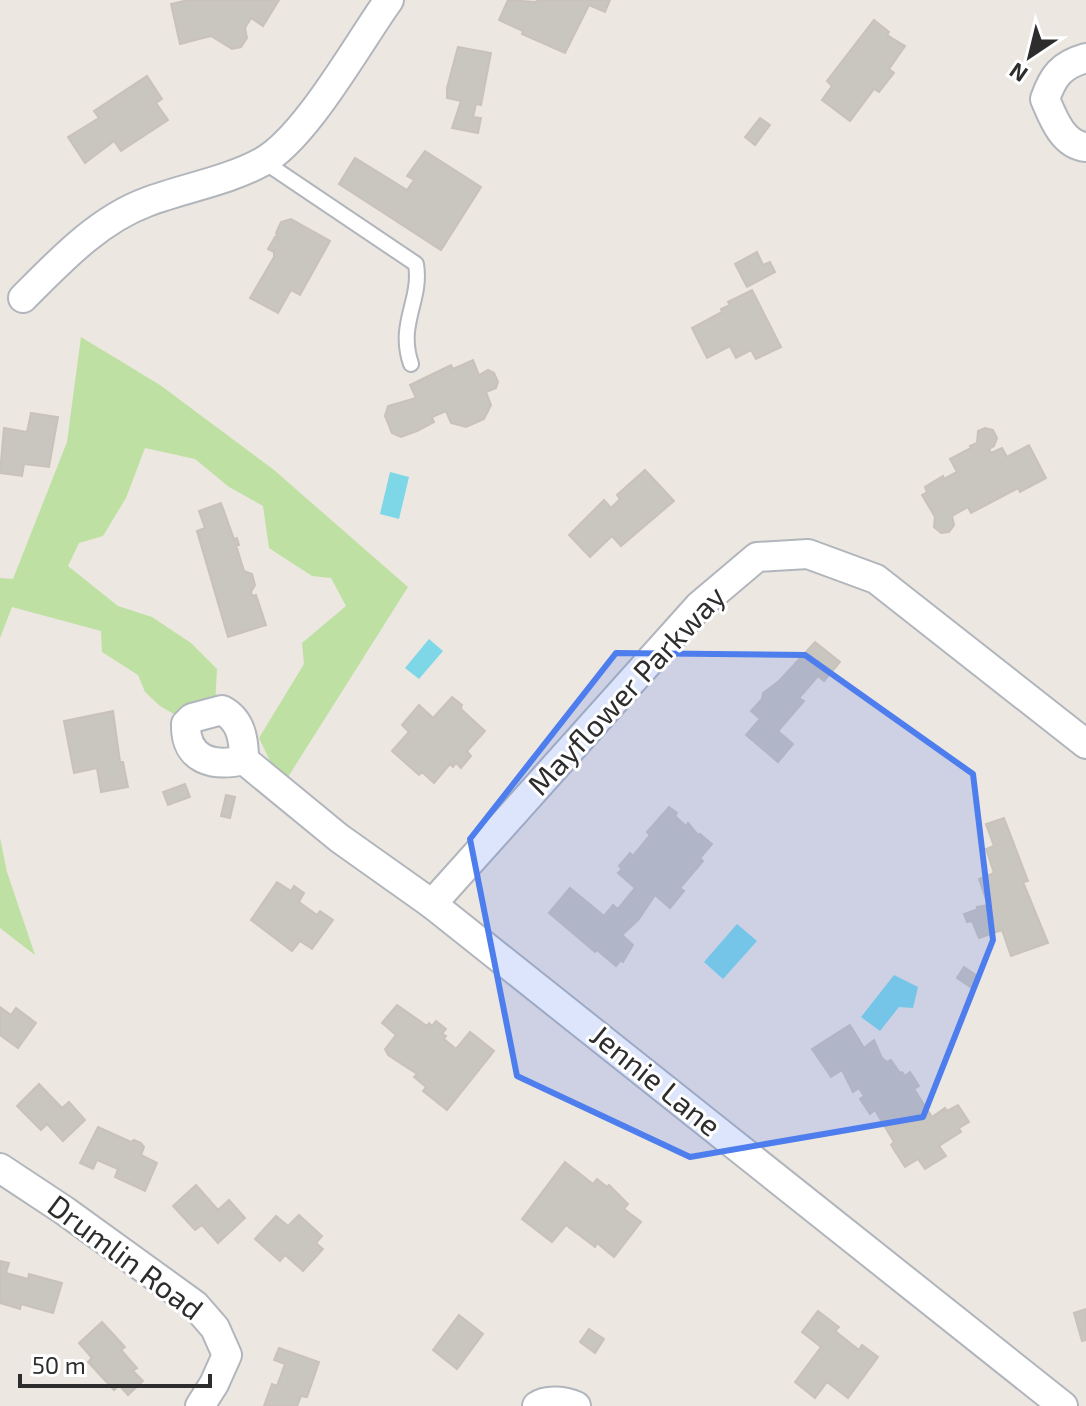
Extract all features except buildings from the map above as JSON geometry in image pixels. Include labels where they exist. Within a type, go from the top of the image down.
[{"type":"street","points":[[23,298],[69,251],[120,216],[144,203],[263,161],[313,111],[389,0]]},
{"type":"street","points":[[1086,58],[1072,62],[1051,80],[1045,99],[1065,137],[1076,146],[1086,147]]},
{"type":"street","name":"Mayflower Parkway","points":[[432,904],[699,606],[757,557],[808,554],[876,579],[1086,744]]},
{"type":"street","name":"Jennie Lane","points":[[244,760],[339,838],[432,904],[1063,1406]]},
{"type":"street","name":"Drumlin Road","points":[[0,1168],[195,1305],[215,1328],[227,1355],[200,1406]]},
{"type":"street","points":[[537,1406],[541,1403],[568,1402],[576,1406]]},
{"type":"lane","points":[[263,161],[416,264],[417,289],[407,319],[405,347],[411,364]]},
{"type":"highlighted area","points":[[616,653],[805,655],[973,774],[993,940],[923,1117],[690,1157],[517,1076],[470,839]]},
{"type":"green space","points":[[81,337],[160,385],[274,470],[408,587],[288,777],[271,763],[259,738],[304,664],[302,643],[346,606],[331,578],[312,576],[269,548],[263,506],[229,487],[195,459],[145,448],[126,498],[103,536],[79,543],[68,566],[118,606],[152,617],[191,643],[217,669],[215,707],[179,717],[160,706],[145,692],[138,675],[102,652],[101,631],[12,607],[0,638],[0,578],[13,579],[67,442]]},
{"type":"green space","points":[[0,838],[7,872],[35,955],[0,928]]},
{"type":"water","points":[[390,472],[409,477],[399,519],[380,514]]},
{"type":"water","points":[[429,639],[443,651],[419,679],[405,668]]},
{"type":"water","points":[[737,924],[757,941],[723,979],[704,962]]},
{"type":"water","points":[[894,975],[918,987],[913,1008],[899,1007],[880,1031],[861,1017]]}]
